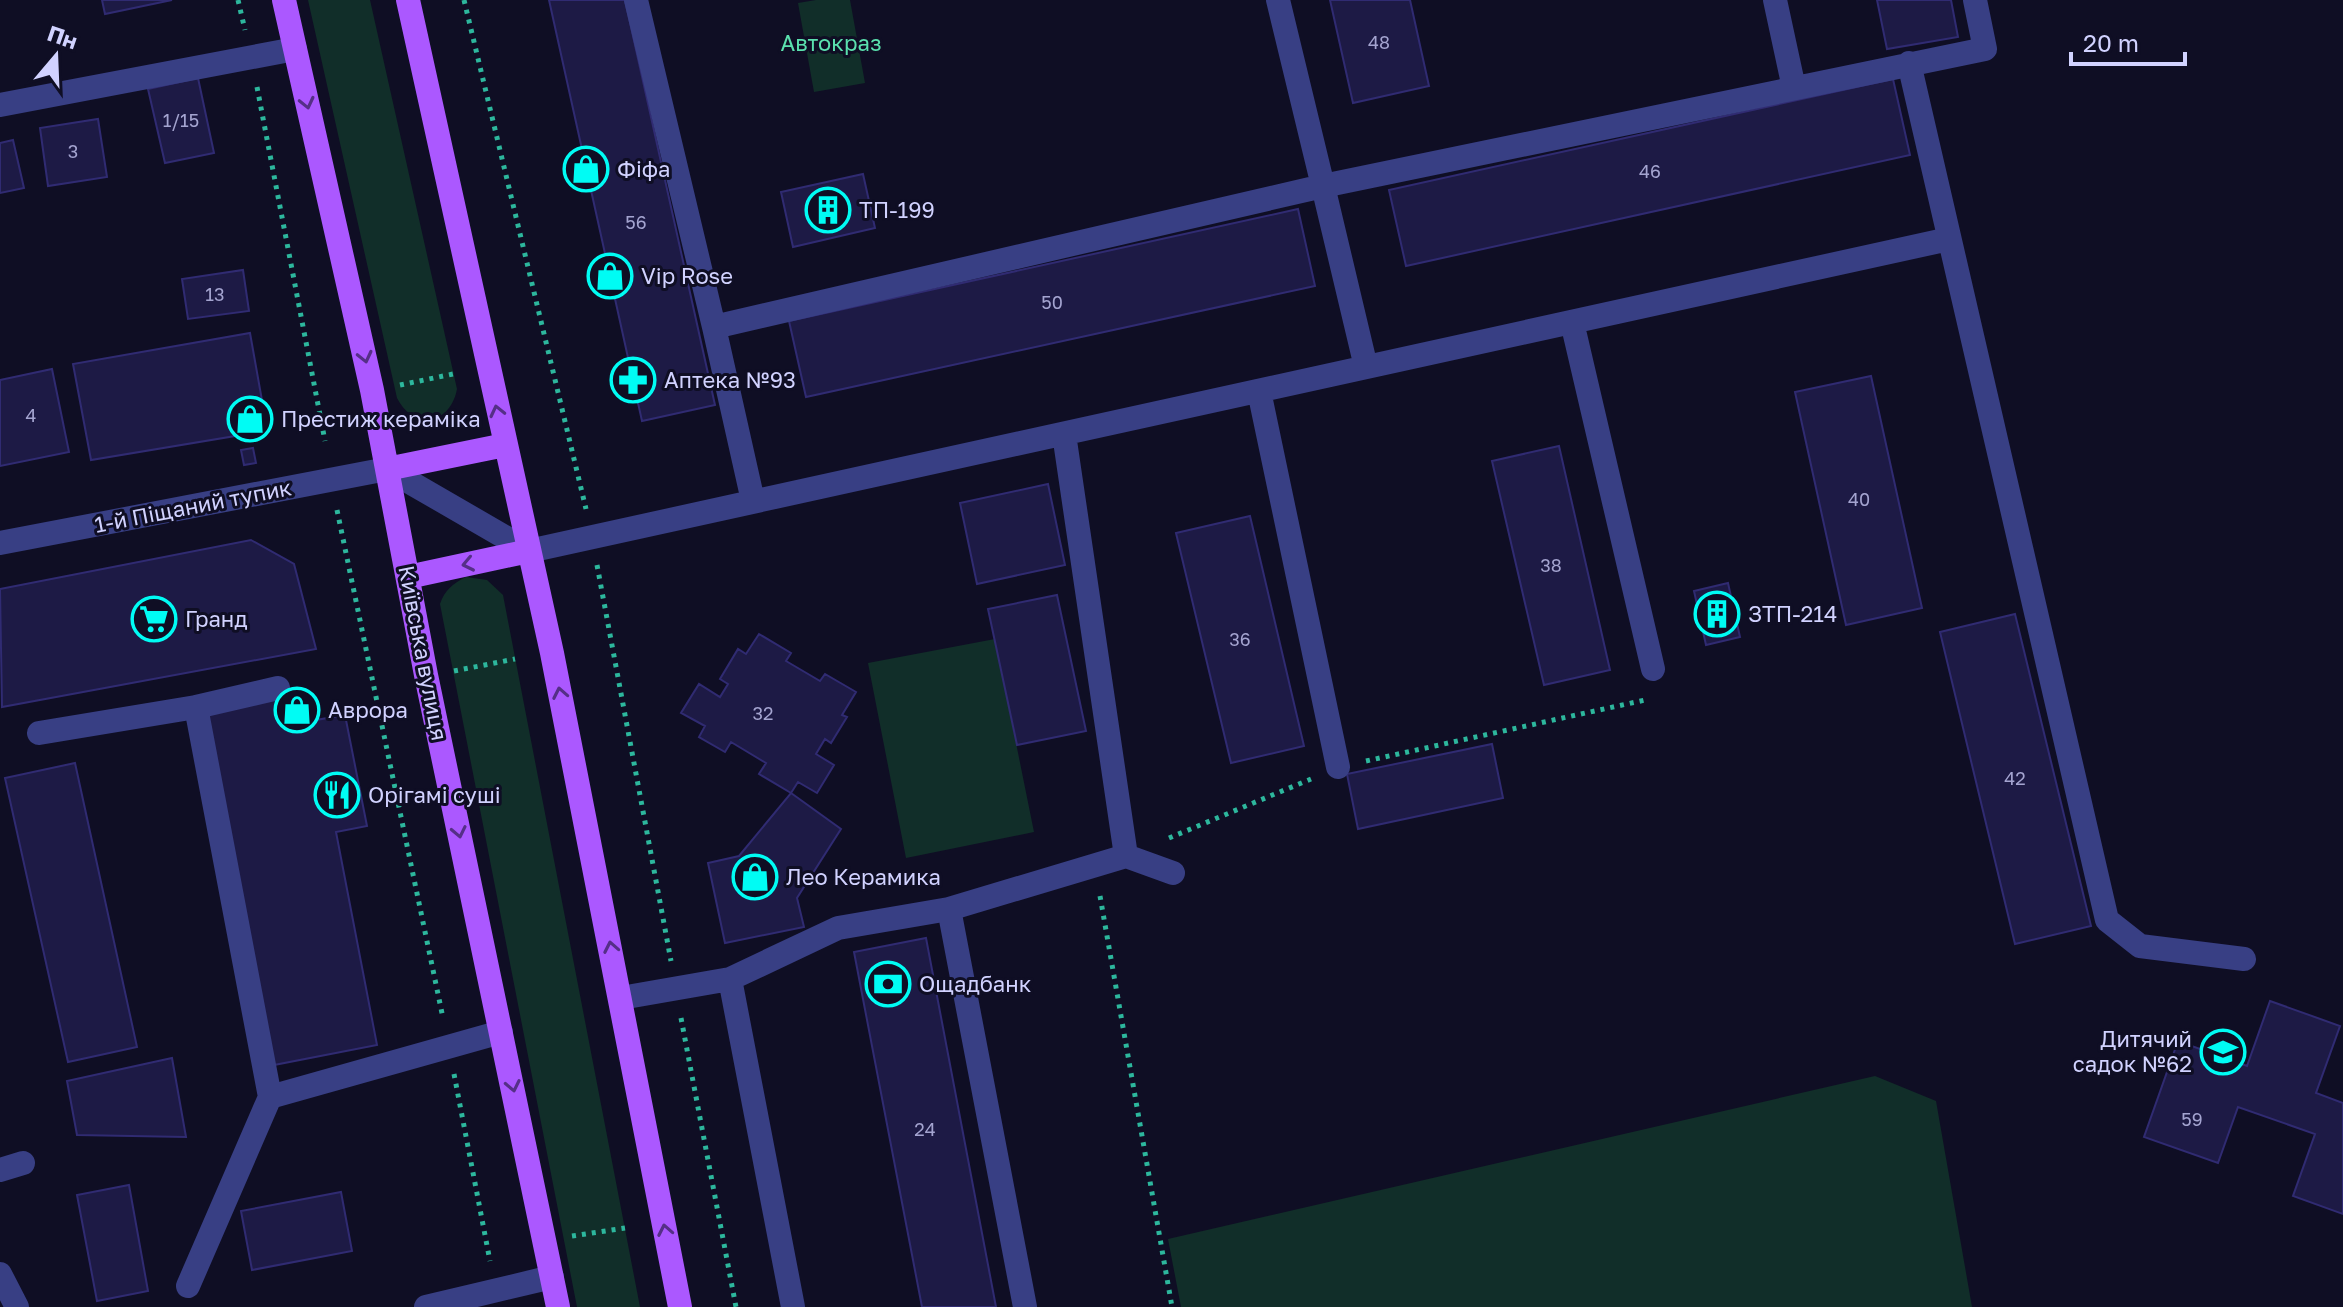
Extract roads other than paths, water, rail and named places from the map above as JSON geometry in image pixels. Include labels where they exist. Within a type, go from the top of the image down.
[{"type":"main road","name":"Київська вулиця","points":[[284,0],[372,390],[558,1307]]},
{"type":"main road","points":[[408,0],[529,551],[621,998],[680,1307]]},
{"type":"main road","points":[[387,469],[505,445]]},
{"type":"main road","points":[[408,577],[529,551]]},
{"type":"street","points":[[636,0],[753,501]]},
{"type":"street","points":[[1278,0],[1366,367]]},
{"type":"street","points":[[1775,0],[1794,88]]},
{"type":"street","points":[[714,327],[1323,186],[1985,49],[1975,0]]},
{"type":"street","points":[[0,105],[295,49]]},
{"type":"street","points":[[1909,63],[2107,920],[2140,946],[2244,959]]},
{"type":"street","points":[[387,469],[529,551],[1949,239]]},
{"type":"street","points":[[1572,322],[1653,669]]},
{"type":"street","points":[[1259,391],[1338,767]]},
{"type":"street","points":[[1064,434],[1126,856]]},
{"type":"street","name":"1-й Піщаний тупик","points":[[0,543],[387,469]]},
{"type":"street","points":[[39,733],[196,707],[278,688]]},
{"type":"street","points":[[188,1286],[270,1097],[196,707]]},
{"type":"street","points":[[621,998],[730,979],[838,928],[949,909],[1126,856],[1173,873]]},
{"type":"street","points":[[949,909],[1025,1307]]},
{"type":"street","points":[[730,979],[793,1307]]},
{"type":"street","points":[[270,1097],[501,1032]]},
{"type":"street","points":[[0,1274],[17,1307]]},
{"type":"street","points":[[426,1307],[552,1277]]},
{"type":"place","name":"Фiфа","points":[[586,169]]},
{"type":"place","name":"ТП-199","points":[[828,210]]},
{"type":"place","name":"Vip Rose","points":[[610,276]]},
{"type":"place","name":"Аптека №93","points":[[633,380]]},
{"type":"place","name":"Престиж кераміка","points":[[250,419]]},
{"type":"place","name":"ЗТП-214","points":[[1717,614]]},
{"type":"place","name":"Гранд","points":[[154,619]]},
{"type":"place","name":"Аврора","points":[[297,710]]},
{"type":"place","name":"Орігамі суші","points":[[337,795]]},
{"type":"place","name":"Лео Керамика","points":[[755,877]]},
{"type":"place","name":"Ощадбанк","points":[[888,984]]},
{"type":"place","name":"Дитячий садок №62","points":[[2223,1052]]},
{"type":"park label","name":"Автокраз","points":[[831,43]]}]
